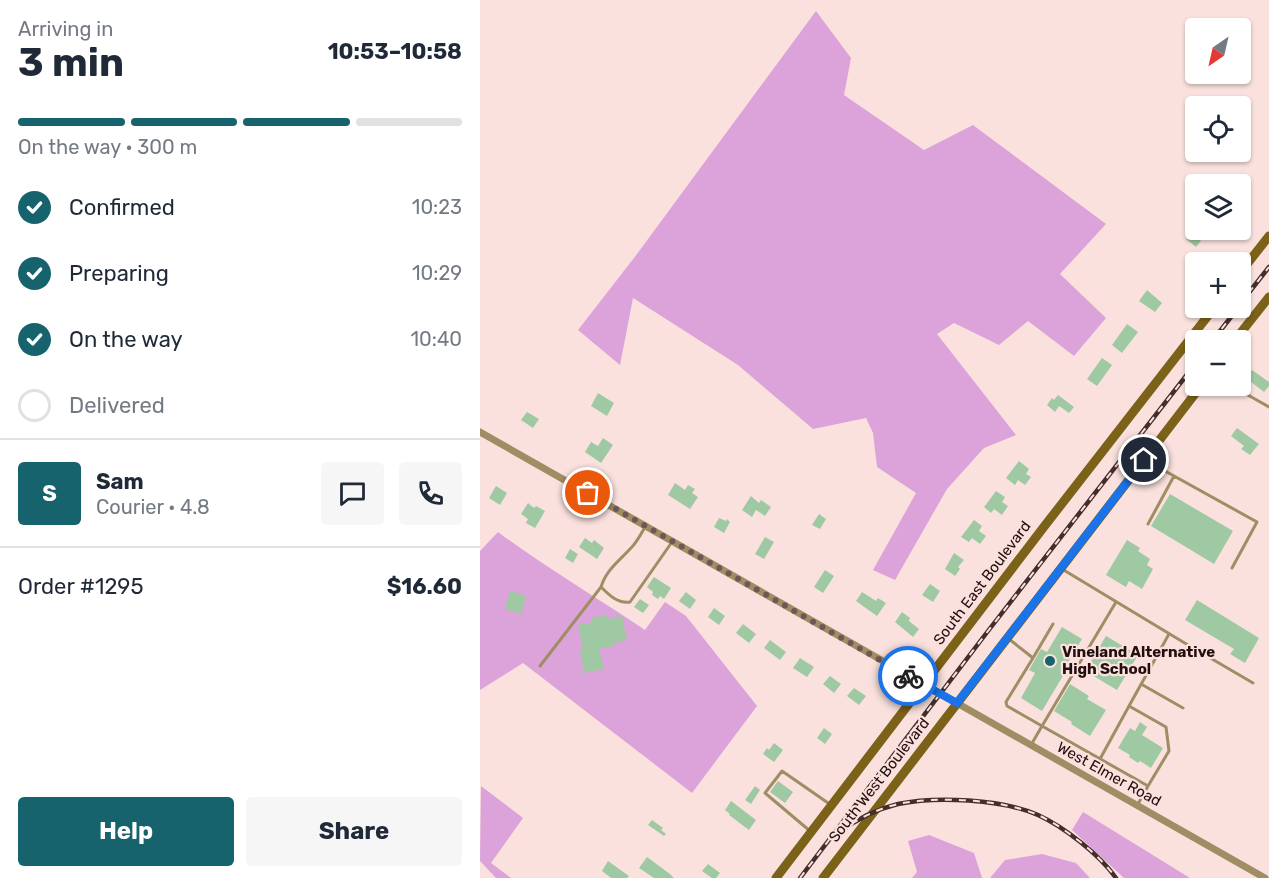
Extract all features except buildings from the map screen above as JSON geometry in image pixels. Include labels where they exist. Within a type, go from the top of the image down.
[{"type":"main road","points":[[1251,259],[1269,236]]},
{"type":"main road","points":[[1243,330],[1269,297]]},
{"type":"main road","name":"South East Boulevard","points":[[776,878],[1206,318]]},
{"type":"main road","name":"South West Boulevard","points":[[823,878],[1193,396]]},
{"type":"street","name":"West Elmer Road","points":[[480,432],[1264,878]]},
{"type":"lane","points":[[1250,396],[1269,406]]},
{"type":"lane","points":[[1144,460],[1257,522],[1232,568]]},
{"type":"lane","points":[[1148,524],[1174,476]]},
{"type":"lane","points":[[540,666],[601,587],[603,579],[632,547],[646,526]]},
{"type":"lane","points":[[601,587],[610,597],[624,603],[630,602],[672,541]]},
{"type":"lane","points":[[1061,568],[1253,683]]},
{"type":"lane","points":[[1031,745],[1116,602]]},
{"type":"lane","points":[[1053,624],[1006,702],[1009,708],[1148,786]]},
{"type":"lane","points":[[1100,759],[1169,634]]},
{"type":"lane","points":[[1008,638],[1033,658]]},
{"type":"lane","points":[[1141,684],[1183,708]]},
{"type":"lane","points":[[1129,706],[1166,726],[1169,751],[1137,805]]},
{"type":"lane","points":[[811,832],[765,793],[782,771],[832,805]]},
{"type":"shaded area","points":[[816,11],[851,58],[844,95],[924,150],[973,125],[1106,224],[1060,274],[1106,318],[1074,356],[1028,321],[999,345],[954,323],[937,334],[1016,435],[984,448],[947,489],[895,580],[873,570],[916,493],[877,467],[873,433],[866,418],[813,429],[738,365],[633,298],[620,365],[578,330],[637,254]]},
{"type":"shaded area","points":[[498,532],[645,630],[665,602],[686,616],[757,706],[692,793],[523,663],[480,690],[480,551]]},
{"type":"shaded area","points":[[481,786],[523,818],[491,863],[511,878],[496,878],[480,861]]},
{"type":"shaded area","points":[[1083,812],[1190,878],[1124,878],[1072,830]]},
{"type":"shaded area","points":[[929,835],[974,853],[982,878],[912,878],[917,872],[908,841]]},
{"type":"shaded area","points":[[1042,854],[1076,863],[1090,878],[990,878],[1005,860]]},
{"type":"railway","points":[[1251,290],[1269,267]]},
{"type":"railway","points":[[1221,330],[1230,318]]},
{"type":"railway","points":[[800,878],[1185,377]]},
{"type":"railway","points":[[840,832],[860,819],[898,804],[931,800],[988,802],[1038,815],[1059,827],[1091,851],[1116,878]]},
{"type":"way so far","points":[[588,493],[908,676]]},
{"type":"place","name":"Vineland Alternative High School","points":[[1050,661]]},
{"type":"route","points":[[908,676],[957,703],[1144,460]]}]
